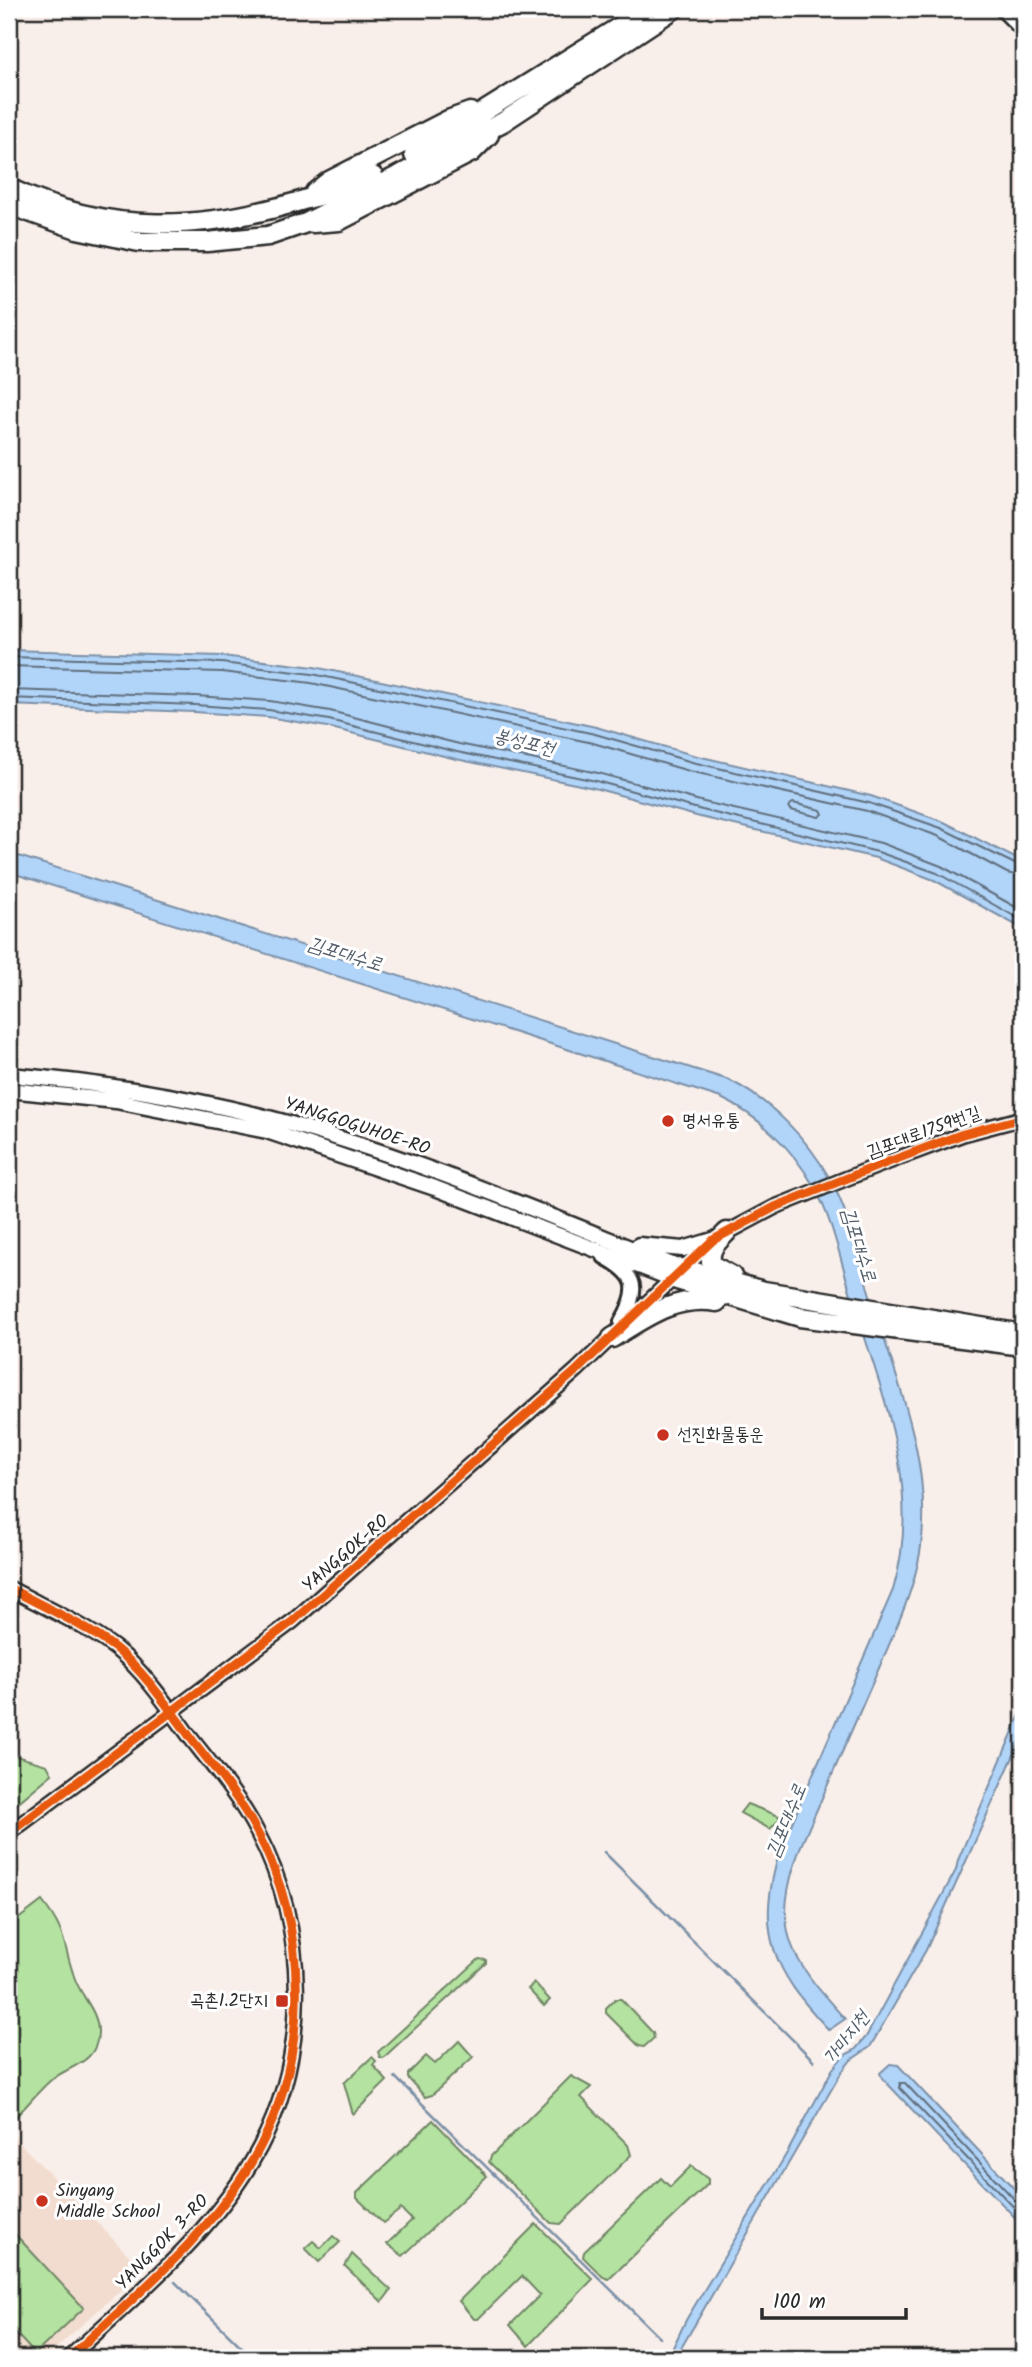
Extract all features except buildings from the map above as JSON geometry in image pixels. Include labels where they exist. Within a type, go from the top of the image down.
[{"type":"highway","points":[[9,188],[81,214],[152,225],[219,221],[304,200],[355,185],[377,175],[648,9]]},
{"type":"highway","points":[[9,205],[77,229],[139,242],[268,236],[306,223],[503,122],[674,9]]},
{"type":"highway","points":[[1005,9],[1023,27]]},
{"type":"highway","points":[[720,1236],[711,1250],[712,1265],[764,1291]]},
{"type":"highway","points":[[675,1273],[826,1303],[1023,1334]]},
{"type":"highway","points":[[675,1273],[800,1317]]},
{"type":"highway","points":[[612,1338],[663,1308],[682,1300],[699,1299],[834,1323],[1023,1346]]},
{"type":"main road","name":"YANGGOGUHOE-RO","points":[[9,1075],[105,1085],[275,1120],[432,1172],[613,1241],[675,1273]]},
{"type":"main road","name":"YANGGOGUHOE-RO","points":[[9,1090],[116,1101],[267,1131],[435,1188],[579,1244],[675,1273]]},
{"type":"main road","points":[[613,1241],[683,1249],[720,1236]]},
{"type":"street","name":"김포대로1759번길","points":[[720,1236],[836,1182],[963,1134],[1023,1118]]},
{"type":"street","points":[[675,1273],[720,1236]]},
{"type":"street","points":[[579,1244],[624,1270],[634,1281],[635,1292],[629,1308],[612,1338]]},
{"type":"street","name":"YANGGOK-RO","points":[[9,1833],[293,1621],[612,1338],[675,1273]]},
{"type":"street","name":"YANGGOK 3-RO","points":[[9,1588],[113,1647],[172,1712],[248,1815],[267,1850],[282,1891],[295,1956],[296,2004],[292,2053],[284,2091],[270,2126],[224,2204],[177,2256],[69,2358]]},
{"type":"shaded area","name":"Sinyang Middle School","points":[[9,2132],[143,2270],[45,2358],[26,2358],[9,2341]]},
{"type":"green space","points":[[9,1754],[47,1765],[52,1774],[9,1810]]},
{"type":"green space","points":[[747,1804],[779,1816],[779,1820],[770,1829],[740,1813]]},
{"type":"green space","points":[[42,1901],[60,1931],[75,1979],[96,2018],[98,2033],[88,2058],[51,2080],[9,2123],[9,1926]]},
{"type":"green space","points":[[479,1959],[486,1960],[486,1963],[383,2058],[380,2057],[378,2052]]},
{"type":"green space","points":[[534,1983],[550,2000],[544,2006],[528,1989]]},
{"type":"green space","points":[[615,1999],[621,1999],[653,2033],[654,2038],[644,2047],[639,2046],[606,2013],[606,2008]]},
{"type":"green space","points":[[459,2041],[473,2057],[432,2095],[425,2097],[408,2078],[408,2074],[426,2056],[435,2064]]},
{"type":"green space","points":[[372,2057],[376,2061],[373,2065],[387,2081],[353,2114],[344,2083]]},
{"type":"green space","points":[[571,2076],[591,2087],[581,2097],[628,2145],[631,2155],[561,2224],[551,2223],[489,2162],[491,2156]]},
{"type":"green space","points":[[433,2120],[487,2176],[403,2256],[387,2244],[412,2220],[401,2209],[383,2223],[357,2198],[357,2193]]},
{"type":"green space","points":[[691,2166],[708,2179],[708,2184],[609,2279],[603,2277],[583,2257],[584,2252],[661,2178],[670,2187]]},
{"type":"green space","points":[[536,2224],[593,2279],[528,2346],[510,2325],[540,2295],[522,2276],[478,2319],[474,2319],[459,2301]]},
{"type":"green space","points":[[14,2233],[84,2308],[35,2354],[9,2326],[9,2238]]},
{"type":"green space","points":[[333,2236],[340,2242],[319,2262],[305,2248],[313,2241],[321,2248]]},
{"type":"green space","points":[[352,2254],[391,2290],[382,2302],[345,2266]]},
{"type":"water","name":"봉성포천","points":[[9,650],[222,656],[314,667],[596,727],[693,755],[871,796],[944,822],[1023,862],[1023,929],[934,880],[876,858],[700,817],[594,788],[456,759],[327,727],[268,717],[9,705]]},
{"type":"water","points":[[9,853],[729,1080],[774,1110],[811,1150],[837,1192],[848,1221],[910,1422],[922,1488],[920,1553],[908,1597],[800,1848],[787,1901],[791,1942],[799,1960],[845,2019],[829,2030],[794,1988],[774,1948],[769,1927],[769,1904],[780,1850],[893,1590],[901,1553],[904,1516],[896,1444],[887,1408],[831,1227],[820,1198],[805,1171],[773,1134],[735,1105],[721,1098],[9,872]]},
{"type":"water","points":[[1023,1708],[1023,1735],[926,1950],[870,2047],[851,2060],[841,2073],[680,2350],[675,2358],[668,2358],[686,2320],[787,2153],[832,2070],[843,2056],[855,2050],[866,2037],[956,1870]]},
{"type":"water","points":[[890,2064],[898,2065],[1023,2198],[1023,2226],[882,2078],[880,2073]]},
{"type":"waterway","name":"가마지천","points":[[604,1852],[814,2061]]},
{"type":"waterway","points":[[395,2077],[660,2338]]},
{"type":"waterway","points":[[175,2282],[253,2358]]},
{"type":"cycle path","points":[[9,1833],[293,1621],[577,1370],[713,1240],[775,1207],[875,1167],[963,1134],[1023,1118]]},
{"type":"cycle path","points":[[9,1588],[103,1639],[126,1658],[157,1692],[227,1785],[257,1832],[274,1869],[286,1908],[294,1949],[296,1990],[288,2071],[276,2110],[260,2147],[242,2178],[198,2234],[148,2285],[69,2358]]},
{"type":"place","name":"명서유통","points":[[668,1121]]},
{"type":"place","name":"선진화물통운","points":[[663,1435]]},
{"type":"place","name":"곡촌1.2단지","points":[[282,2001]]},
{"type":"place","name":"Sinyang Middle School","points":[[42,2201]]},
{"type":"water label","name":"김포대수로","points":[[345,955]]},
{"type":"water label","name":"김포대수로","points":[[858,1245]]},
{"type":"water label","name":"김포대수로","points":[[787,1821]]}]
